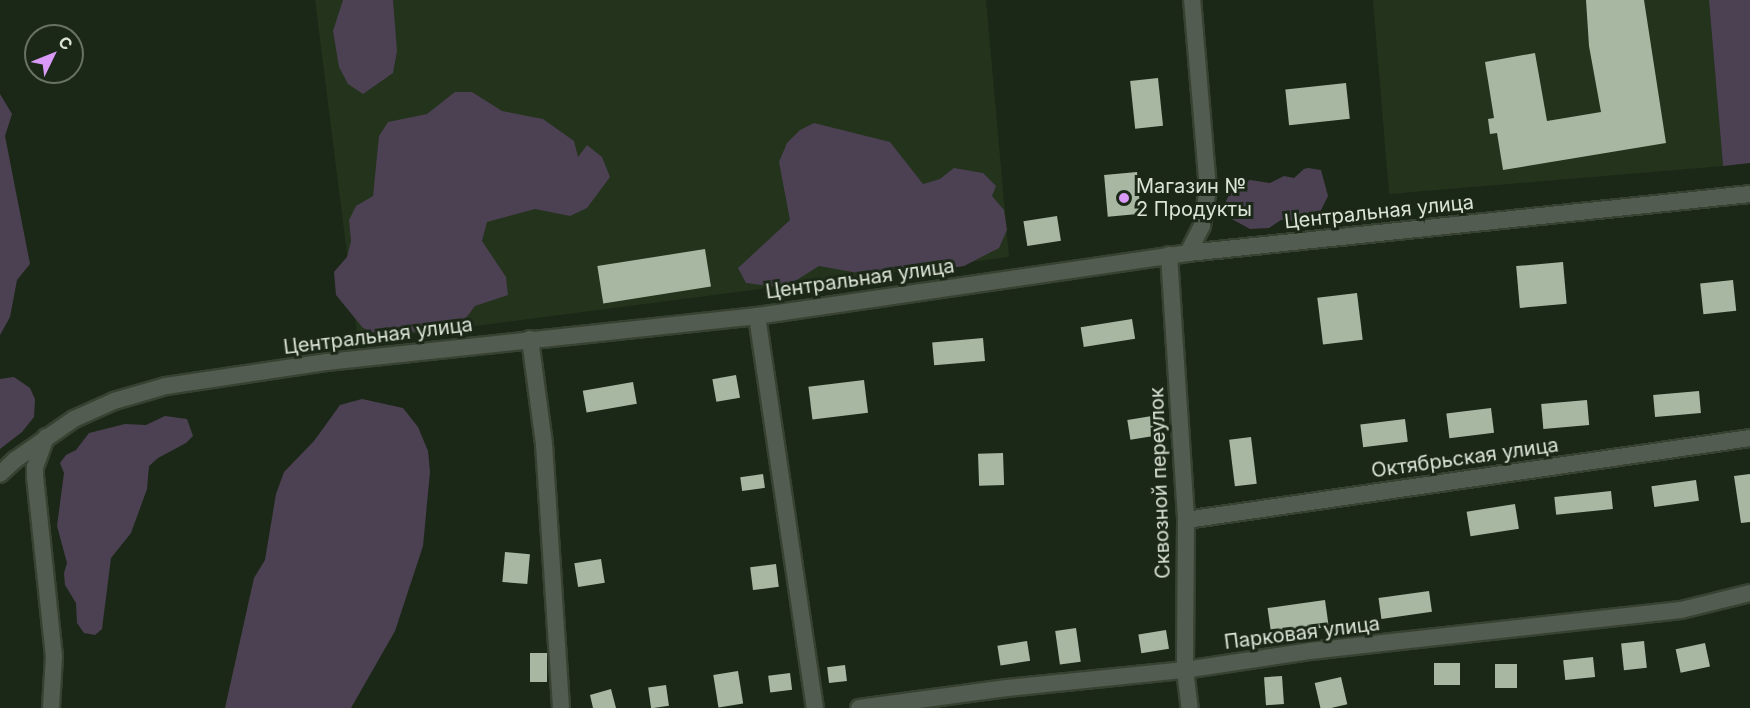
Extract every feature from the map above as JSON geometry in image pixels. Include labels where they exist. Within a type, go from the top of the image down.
[{"type":"street","points":[[1188,253],[1202,226],[1208,189],[1192,0]]},
{"type":"street","name":"Центральная улица","points":[[0,474],[46,437],[74,419],[114,401],[166,386],[327,362],[757,315],[1169,255],[1750,194]]},
{"type":"street","name":"Сквозной переулок","points":[[1169,255],[1186,520],[1185,670],[1190,708]]},
{"type":"street","points":[[757,315],[815,708]]},
{"type":"street","points":[[530,339],[544,444],[561,708]]},
{"type":"street","points":[[46,437],[35,467],[35,476],[54,656],[51,708]]},
{"type":"street","name":"Октябрьская улица","points":[[1186,520],[1750,438]]},
{"type":"street","name":"Парковая улица","points":[[859,708],[1007,688],[1185,670],[1310,651],[1681,610],[1750,593]]},
{"type":"shaded area","points":[[315,0],[986,0],[1009,257],[358,341]]},
{"type":"shaded area","points":[[343,0],[393,0],[397,51],[393,73],[363,94],[348,84],[339,67],[333,31]]},
{"type":"shaded area","points":[[1373,0],[1709,0],[1723,166],[1389,194]]},
{"type":"shaded area","points":[[1709,0],[1750,0],[1750,163],[1723,166]]},
{"type":"shaded area","points":[[455,92],[472,92],[502,111],[543,119],[574,141],[578,157],[587,145],[602,157],[610,177],[587,208],[570,216],[535,209],[487,222],[482,241],[506,277],[508,295],[475,306],[463,322],[447,333],[427,335],[395,327],[378,334],[363,328],[336,295],[334,272],[347,257],[351,241],[349,220],[356,206],[373,196],[379,136],[388,122],[427,114]]},
{"type":"shaded area","points":[[0,94],[12,114],[5,136],[30,264],[17,280],[10,317],[0,335]]},
{"type":"shaded area","points":[[814,123],[890,142],[923,184],[940,179],[954,168],[983,173],[996,186],[992,196],[1004,210],[1007,230],[999,248],[964,266],[945,269],[908,267],[858,273],[819,266],[784,288],[746,283],[738,268],[790,220],[779,162],[787,143],[800,130]]},
{"type":"shaded area","points":[[1308,168],[1321,170],[1328,196],[1318,216],[1310,222],[1281,220],[1269,228],[1250,229],[1230,218],[1226,201],[1232,189],[1250,180],[1270,183],[1284,176],[1294,178]]},
{"type":"shaded area","points":[[14,377],[30,388],[35,399],[34,417],[22,432],[0,449],[0,379]]},
{"type":"shaded area","points":[[362,399],[403,408],[418,427],[428,451],[430,472],[423,546],[395,631],[351,708],[225,708],[254,578],[265,560],[276,494],[284,472],[314,441],[340,405]]},
{"type":"shaded area","points":[[165,416],[187,419],[193,436],[186,443],[158,458],[149,466],[147,489],[131,533],[111,558],[102,629],[95,635],[84,633],[77,623],[76,603],[65,585],[64,573],[67,563],[57,526],[64,473],[60,463],[66,455],[76,450],[89,433],[125,424],[146,425]]},
{"type":"building","points":[[1586,0],[1644,0],[1666,143],[1503,170],[1497,133],[1490,134],[1488,119],[1494,118],[1485,62],[1535,53],[1547,121],[1601,112],[1589,46]]},
{"type":"building","points":[[1158,78],[1163,126],[1135,129],[1130,81]]},
{"type":"building","points":[[1346,83],[1350,119],[1289,125],[1285,89]]},
{"type":"building","points":[[1137,172],[1141,214],[1108,217],[1104,175]]},
{"type":"building","points":[[1057,216],[1061,241],[1027,246],[1023,221]]},
{"type":"building","points":[[705,249],[711,287],[603,304],[597,266]]},
{"type":"building","points":[[1563,262],[1567,304],[1520,308],[1516,266]]},
{"type":"building","points":[[1733,280],[1736,311],[1703,314],[1700,283]]},
{"type":"building","points":[[1357,293],[1363,340],[1323,345],[1317,298]]},
{"type":"building","points":[[1132,319],[1135,339],[1084,347],[1081,327]]},
{"type":"building","points":[[983,338],[985,361],[934,365],[932,342]]},
{"type":"building","points":[[736,375],[740,398],[716,402],[712,379]]},
{"type":"building","points":[[864,380],[868,413],[812,420],[808,387]]},
{"type":"building","points":[[633,382],[637,404],[587,413],[583,391]]},
{"type":"building","points":[[1699,391],[1701,413],[1655,417],[1653,395]]},
{"type":"building","points":[[1587,400],[1589,425],[1543,429],[1541,404]]},
{"type":"building","points":[[1491,408],[1494,433],[1449,438],[1446,413]]},
{"type":"building","points":[[1152,416],[1155,436],[1130,440],[1127,420]]},
{"type":"building","points":[[1405,419],[1408,442],[1363,447],[1360,424]]},
{"type":"building","points":[[1251,437],[1257,484],[1235,486],[1229,440]]},
{"type":"building","points":[[1003,453],[1004,485],[979,486],[978,454]]},
{"type":"building","points":[[763,474],[765,488],[742,491],[740,477]]},
{"type":"building","points":[[1750,474],[1750,522],[1741,523],[1734,476]]},
{"type":"building","points":[[1696,480],[1699,501],[1654,507],[1651,486]]},
{"type":"building","points":[[1611,491],[1613,509],[1556,515],[1554,497]]},
{"type":"building","points":[[1515,504],[1519,529],[1471,536],[1467,512]]},
{"type":"building","points":[[505,552],[530,554],[527,584],[502,582]]},
{"type":"building","points":[[601,559],[605,583],[578,587],[574,563]]},
{"type":"building","points":[[776,564],[779,587],[753,590],[750,567]]},
{"type":"building","points":[[1429,591],[1432,612],[1381,619],[1378,598]]},
{"type":"building","points":[[1325,600],[1329,627],[1271,635],[1268,608]]},
{"type":"building","points":[[1076,628],[1081,662],[1060,665],[1055,631]]},
{"type":"building","points":[[1166,630],[1169,649],[1141,653],[1138,634]]},
{"type":"building","points":[[1027,641],[1030,661],[1000,665],[997,646]]},
{"type":"building","points":[[1644,641],[1647,668],[1624,670],[1621,643]]},
{"type":"building","points":[[1705,643],[1710,666],[1681,673],[1676,649]]},
{"type":"building","points":[[530,653],[547,653],[547,682],[530,682]]},
{"type":"building","points":[[1593,657],[1595,677],[1565,680],[1563,660]]},
{"type":"building","points":[[1434,663],[1460,663],[1460,685],[1434,685]]},
{"type":"building","points":[[1495,664],[1517,664],[1517,688],[1495,688]]},
{"type":"building","points":[[845,665],[847,681],[829,683],[827,667]]},
{"type":"building","points":[[738,671],[743,704],[718,708],[713,675]]},
{"type":"building","points":[[790,673],[792,690],[770,693],[768,676]]},
{"type":"building","points":[[1282,676],[1284,704],[1266,705],[1264,677]]},
{"type":"building","points":[[1341,677],[1347,704],[1320,708],[1315,683]]},
{"type":"building","points":[[666,685],[669,706],[651,708],[648,688]]},
{"type":"building","points":[[611,689],[616,708],[593,708],[590,695]]},
{"type":"place","name":"Магазин № 2 Продукты","points":[[1124,198]]}]
